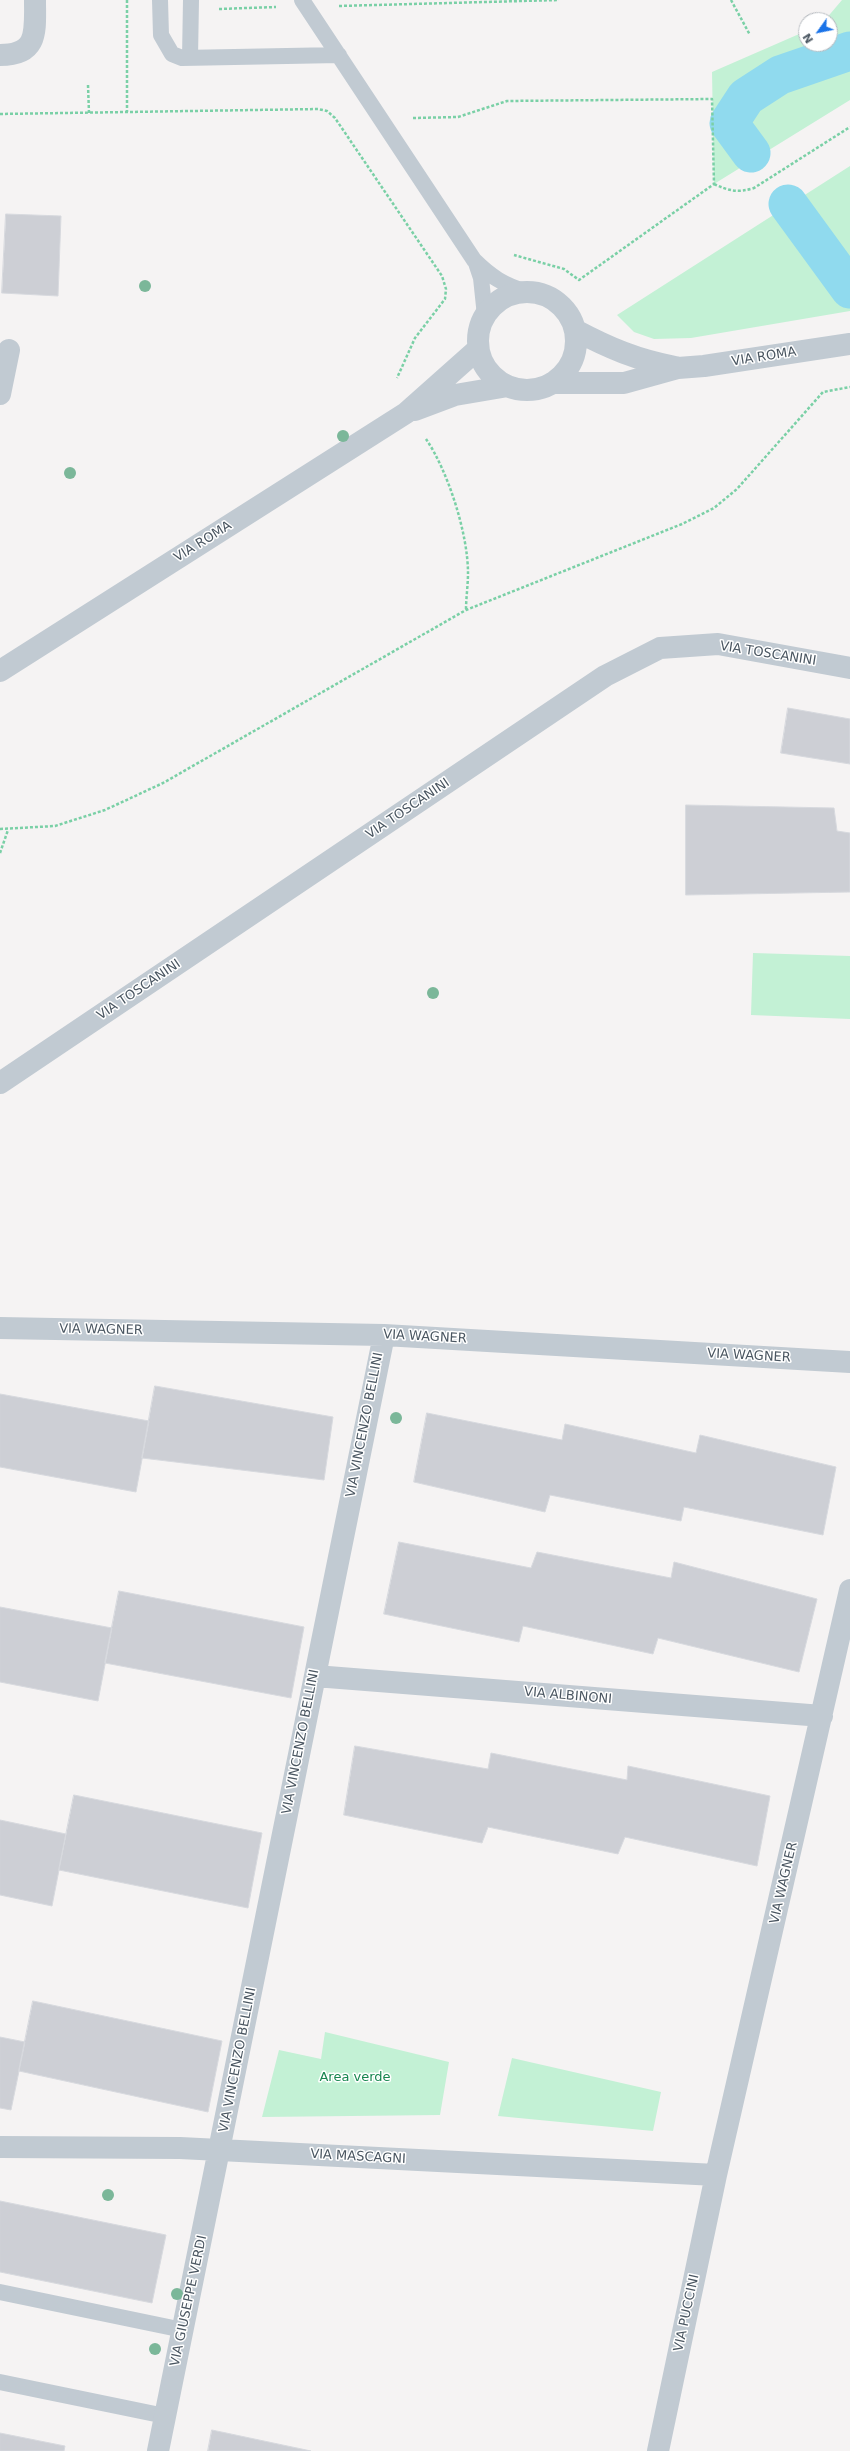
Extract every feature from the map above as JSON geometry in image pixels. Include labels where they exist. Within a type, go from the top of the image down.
[{"type":"street","points":[[0,55],[14,55],[27,49],[33,39],[35,0]]},
{"type":"street","points":[[527,292],[544,295],[559,303],[569,316],[576,330],[576,346],[572,360],[564,374],[552,383],[538,389],[523,390],[508,386],[495,378],[484,364],[478,349],[479,332],[485,316],[496,303],[511,295],[527,292]]},
{"type":"street","points":[[576,330],[614,350],[646,362],[678,368]]},
{"type":"street","name":"VIA ROMA","points":[[678,368],[704,366],[850,344]]},
{"type":"street","points":[[406,412],[478,349]]},
{"type":"street","points":[[0,394],[8,350]]},
{"type":"street","points":[[552,383],[624,383],[678,368]]},
{"type":"street","points":[[406,412],[455,395],[508,386]]},
{"type":"street","name":"VIA ROMA","points":[[0,671],[406,412]]},
{"type":"street","name":"VIA TOSCANINI","points":[[0,1083],[606,676],[660,648],[718,644],[850,668]]},
{"type":"street","name":"VIA WAGNER","points":[[0,1328],[384,1335],[850,1362]]},
{"type":"street","name":"VIA VINCENZO BELLINI","points":[[220,2150],[384,1335]]},
{"type":"street","name":"VIA WAGNER","points":[[716,2175],[850,1590]]},
{"type":"street","name":"VIA ALBINONI","points":[[315,1676],[822,1716]]},
{"type":"street","name":"VIA MASCAGNI","points":[[0,2147],[220,2150],[716,2175]]},
{"type":"street","name":"VIA GIUSEPPE VERDI","points":[[158,2451],[220,2150]]},
{"type":"street","name":"VIA PUCCINI","points":[[658,2451],[716,2175]]},
{"type":"lane","points":[[305,3],[474,260],[481,278],[485,316]]},
{"type":"lane","points":[[160,5],[161,35],[165,46],[172,54],[190,58],[339,55]]},
{"type":"lane","points":[[190,58],[191,5]]},
{"type":"lane","points":[[474,260],[496,280],[507,286],[527,292]]},
{"type":"lane","points":[[0,2292],[183,2330]]},
{"type":"lane","points":[[0,2382],[165,2416]]},
{"type":"path","points":[[127,0],[127,112]]},
{"type":"path","points":[[338,12],[334,6],[559,0]]},
{"type":"path","points":[[731,0],[750,35]]},
{"type":"path","points":[[191,5],[305,3]]},
{"type":"path","points":[[127,11],[160,5]]},
{"type":"path","points":[[88,85],[89,113]]},
{"type":"path","points":[[413,124],[409,118],[458,117],[507,101],[712,99],[714,184]]},
{"type":"path","points":[[0,114],[318,109],[327,111],[335,118],[442,276],[446,289],[445,299],[415,338],[396,381],[406,412],[436,454],[450,486],[461,526],[468,571],[466,610]]},
{"type":"path","points":[[714,184],[729,191],[742,192],[754,188],[850,127]]},
{"type":"path","points":[[510,253],[564,269],[579,280],[714,184]]},
{"type":"path","points":[[0,829],[8,830],[54,826],[105,810],[163,783],[466,610],[682,524],[714,508],[738,489],[823,392],[850,387]]},
{"type":"path","points":[[0,853],[8,830]]},
{"type":"green space","points":[[842,0],[850,0],[850,100],[714,184],[712,72],[798,34],[798,52],[838,52],[838,12],[832,12]]},
{"type":"green space","points":[[850,166],[850,311],[691,338],[654,339],[634,332],[617,315]]},
{"type":"green space","points":[[753,953],[850,956],[850,1019],[751,1015]]},
{"type":"green space","name":"Area verde","points":[[325,2032],[449,2062],[440,2115],[262,2117],[279,2050],[321,2059]]},
{"type":"green space","points":[[512,2058],[661,2092],[653,2131],[498,2116]]},
{"type":"building","points":[[6,214],[61,216],[58,296],[2,293]]},
{"type":"building","points":[[788,708],[850,719],[850,764],[781,753]]},
{"type":"building","points":[[686,805],[834,808],[837,831],[850,833],[850,892],[686,895]]},
{"type":"building","points":[[155,1386],[333,1417],[324,1480],[142,1458]]},
{"type":"building","points":[[0,1394],[149,1421],[136,1492],[0,1467]]},
{"type":"building","points":[[427,1413],[562,1440],[565,1424],[696,1453],[700,1435],[836,1467],[823,1535],[684,1507],[681,1521],[550,1495],[545,1512],[414,1482]]},
{"type":"building","points":[[399,1542],[531,1568],[537,1552],[671,1578],[674,1562],[817,1599],[799,1672],[658,1638],[653,1654],[523,1626],[519,1642],[384,1614]]},
{"type":"building","points":[[119,1591],[304,1627],[291,1698],[105,1663]]},
{"type":"building","points":[[0,1607],[112,1628],[98,1701],[0,1682]]},
{"type":"building","points":[[355,1746],[488,1769],[491,1753],[627,1780],[628,1766],[770,1796],[757,1866],[625,1837],[618,1854],[488,1827],[482,1843],[344,1815]]},
{"type":"building","points":[[74,1795],[262,1833],[248,1908],[59,1870]]},
{"type":"building","points":[[0,1820],[66,1834],[52,1906],[0,1895]]},
{"type":"building","points":[[33,2001],[222,2041],[208,2112],[19,2071]]},
{"type":"building","points":[[0,2037],[25,2042],[11,2110],[0,2108]]},
{"type":"building","points":[[0,2201],[166,2235],[152,2303],[0,2272]]},
{"type":"building","points":[[212,2430],[311,2451],[208,2451]]},
{"type":"building","points":[[0,2433],[65,2446],[64,2451],[0,2451]]},
{"type":"waterway","points":[[751,153],[729,123],[746,97],[780,75],[850,51]]},
{"type":"waterway","points":[[788,204],[850,289]]}]
